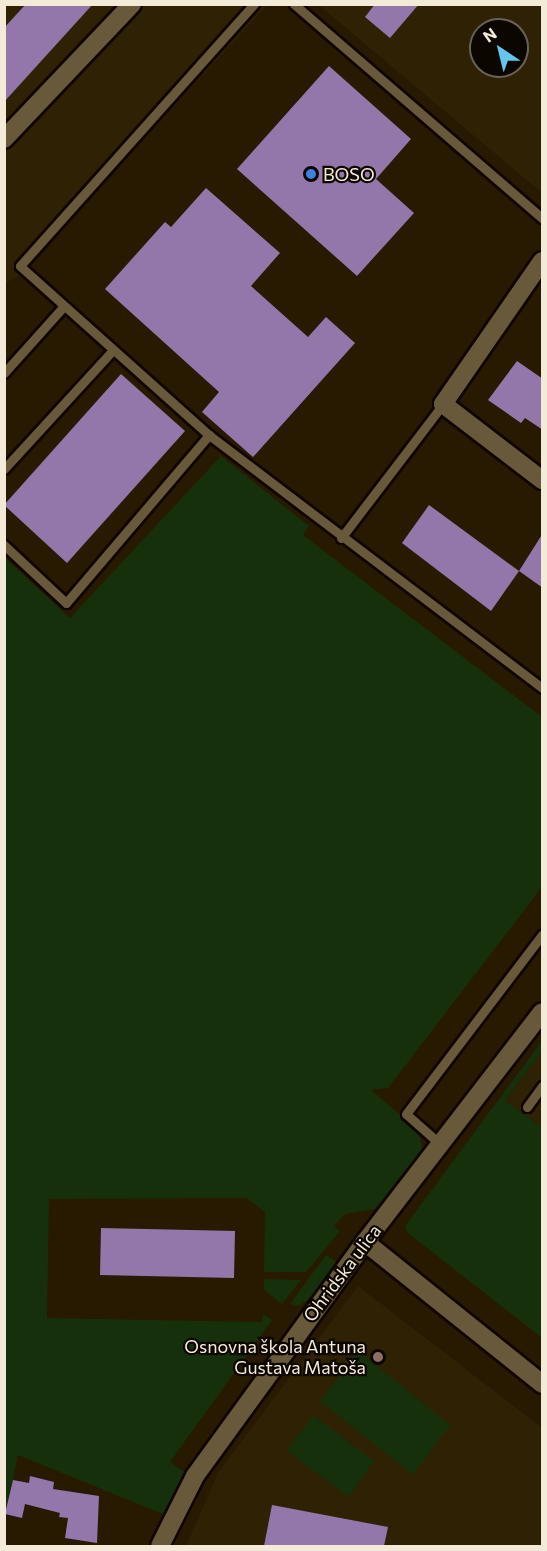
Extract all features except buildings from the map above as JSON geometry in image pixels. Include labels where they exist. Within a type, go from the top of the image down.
[{"type":"street","points":[[4,139],[132,4]]},
{"type":"street","points":[[543,261],[442,404],[543,480]]},
{"type":"street","name":"Ohridska ulica","points":[[160,1546],[195,1476],[365,1242],[543,1012]]},
{"type":"street","points":[[365,1242],[543,1384]]},
{"type":"lane","points":[[254,4],[20,266],[63,307],[209,435],[341,538],[543,688]]},
{"type":"lane","points":[[294,4],[543,218]]},
{"type":"lane","points":[[4,373],[63,307]]},
{"type":"lane","points":[[4,469],[113,351]]},
{"type":"lane","points":[[341,538],[442,404]]},
{"type":"lane","points":[[4,545],[66,603],[209,435]]},
{"type":"lane","points":[[440,1144],[406,1114],[543,935]]},
{"type":"lane","points":[[527,1107],[543,1086]]},
{"type":"shaded area","points":[[5,5],[267,5],[17,277],[5,283]]},
{"type":"shaded area","points":[[319,5],[542,5],[542,193]]},
{"type":"shaded area","points":[[542,1051],[542,1127],[505,1101]]},
{"type":"shaded area","name":"Osnovna škola Antuna Gustava Matoša","points":[[358,1286],[542,1428],[542,1546],[186,1546],[218,1473]]},
{"type":"green space","points":[[221,456],[309,526],[303,535],[542,717],[542,887],[388,1088],[371,1090],[418,1130],[423,1149],[375,1209],[345,1214],[334,1226],[340,1231],[306,1272],[264,1272],[265,1212],[246,1198],[49,1199],[47,1318],[262,1322],[263,1314],[272,1320],[170,1462],[186,1473],[163,1514],[18,1455],[5,1519],[5,558],[70,618]]},
{"type":"green space","points":[[542,1041],[542,1051],[505,1101],[542,1127],[542,1338],[408,1233],[405,1226]]},
{"type":"green space","points":[[326,1255],[338,1263],[310,1298],[299,1306],[290,1304]]},
{"type":"green space","points":[[264,1279],[301,1280],[282,1304],[264,1290]]},
{"type":"green space","points":[[358,1351],[450,1425],[413,1475],[320,1401]]},
{"type":"green space","points":[[313,1415],[374,1461],[349,1497],[287,1451]]},
{"type":"place","name":"BOSO","points":[[311,174]]},
{"type":"place","name":"Osnovna škola Antuna Gustava Matoša","points":[[378,1357]]}]
